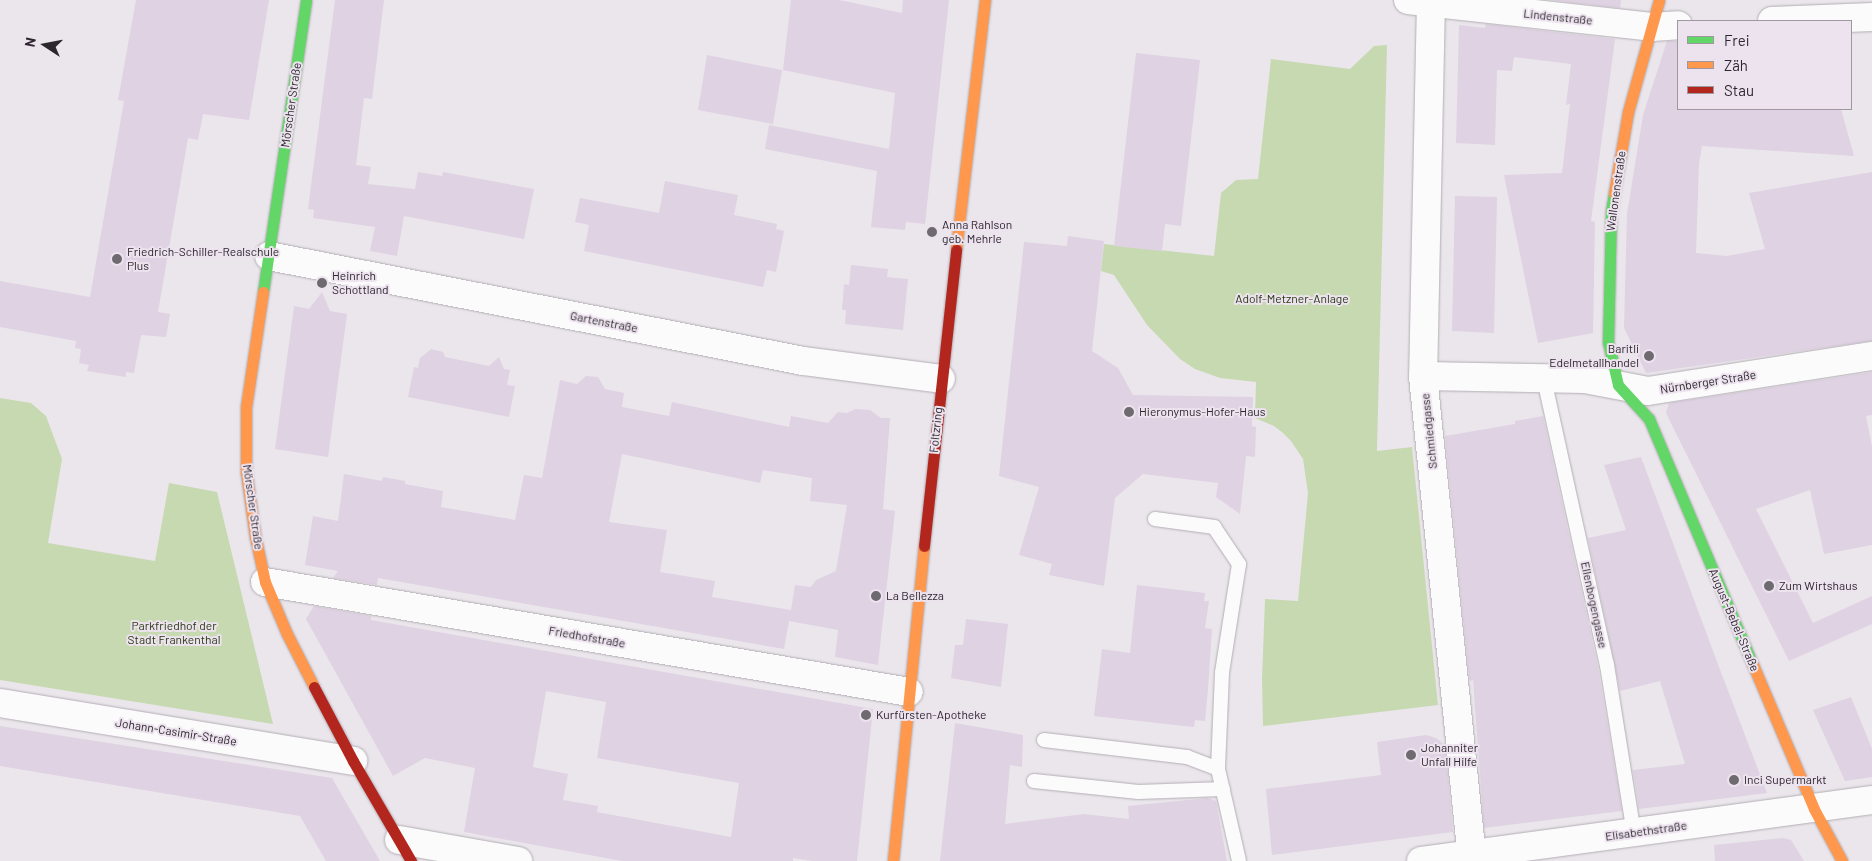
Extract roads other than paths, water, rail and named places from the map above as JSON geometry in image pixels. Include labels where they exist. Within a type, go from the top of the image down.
[{"type":"street","name":"Mörscher Straße","points":[[306,0],[246,407],[246,472],[255,536],[265,582],[296,653],[353,761],[405,850]]},
{"type":"street","name":"Foltzring","points":[[893,861],[941,379],[985,0]]},
{"type":"street","name":"Wallonenstraße","points":[[1618,385],[1608,342],[1611,213],[1628,112],[1665,26],[1659,0]]},
{"type":"street","name":"Lindenstraße","points":[[1423,1],[1665,26]]},
{"type":"street","name":"Schmiedgasse","points":[[1423,1],[1423,376],[1471,858]]},
{"type":"street","points":[[1797,20],[1872,17]]},
{"type":"street","name":"Gartenstraße","points":[[269,256],[803,361],[941,379]]},
{"type":"street","name":"Nürnberger Straße","points":[[1423,376],[1585,379],[1648,391],[1872,356]]},
{"type":"street","name":"August-Bebel-Straße","points":[[1618,385],[1649,419],[1814,809],[1842,861]]},
{"type":"street","name":"Friedhofstraße","points":[[265,582],[909,692]]},
{"type":"street","name":"Johann-Casimir-Straße","points":[[0,703],[353,761]]},
{"type":"street","name":"Elisabethstraße","points":[[1421,861],[1471,858],[1872,800]]},
{"type":"street","points":[[405,850],[518,861]]},
{"type":"lane","name":"Ellenbogengasse","points":[[1544,379],[1607,665],[1634,833]]},
{"type":"lane","points":[[1155,519],[1214,527],[1239,564],[1222,673],[1218,769],[1238,861]]},
{"type":"lane","points":[[1044,740],[1187,757],[1218,769]]},
{"type":"lane","points":[[1034,781],[1138,792],[1223,789]]},
{"type":"place","name":"Anna Rahlson geb. Mehrle","points":[[932,232]]},
{"type":"place","name":"Friedrich-Schiller-Realschule Plus","points":[[117,259]]},
{"type":"place","name":"Heinrich Schottland","points":[[322,283]]},
{"type":"place","name":"Baritli Edelmetallhandel","points":[[1649,356]]},
{"type":"place","name":"Hieronymus-Hofer-Haus","points":[[1129,412]]},
{"type":"place","name":"Zum Wirtshaus","points":[[1769,586]]},
{"type":"place","name":"La Bellezza","points":[[876,596]]},
{"type":"place","name":"Kurfürsten-Apotheke","points":[[866,715]]},
{"type":"place","name":"Johanniter Unfall Hilfe","points":[[1411,755]]},
{"type":"place","name":"Inci Supermarkt","points":[[1734,780]]},
{"type":"park label","name":"Adolf-Metzner-Anlage","points":[[1292,299]]},
{"type":"park label","name":"Parkfriedhof der Stadt Frankenthal","points":[[174,633]]}]
